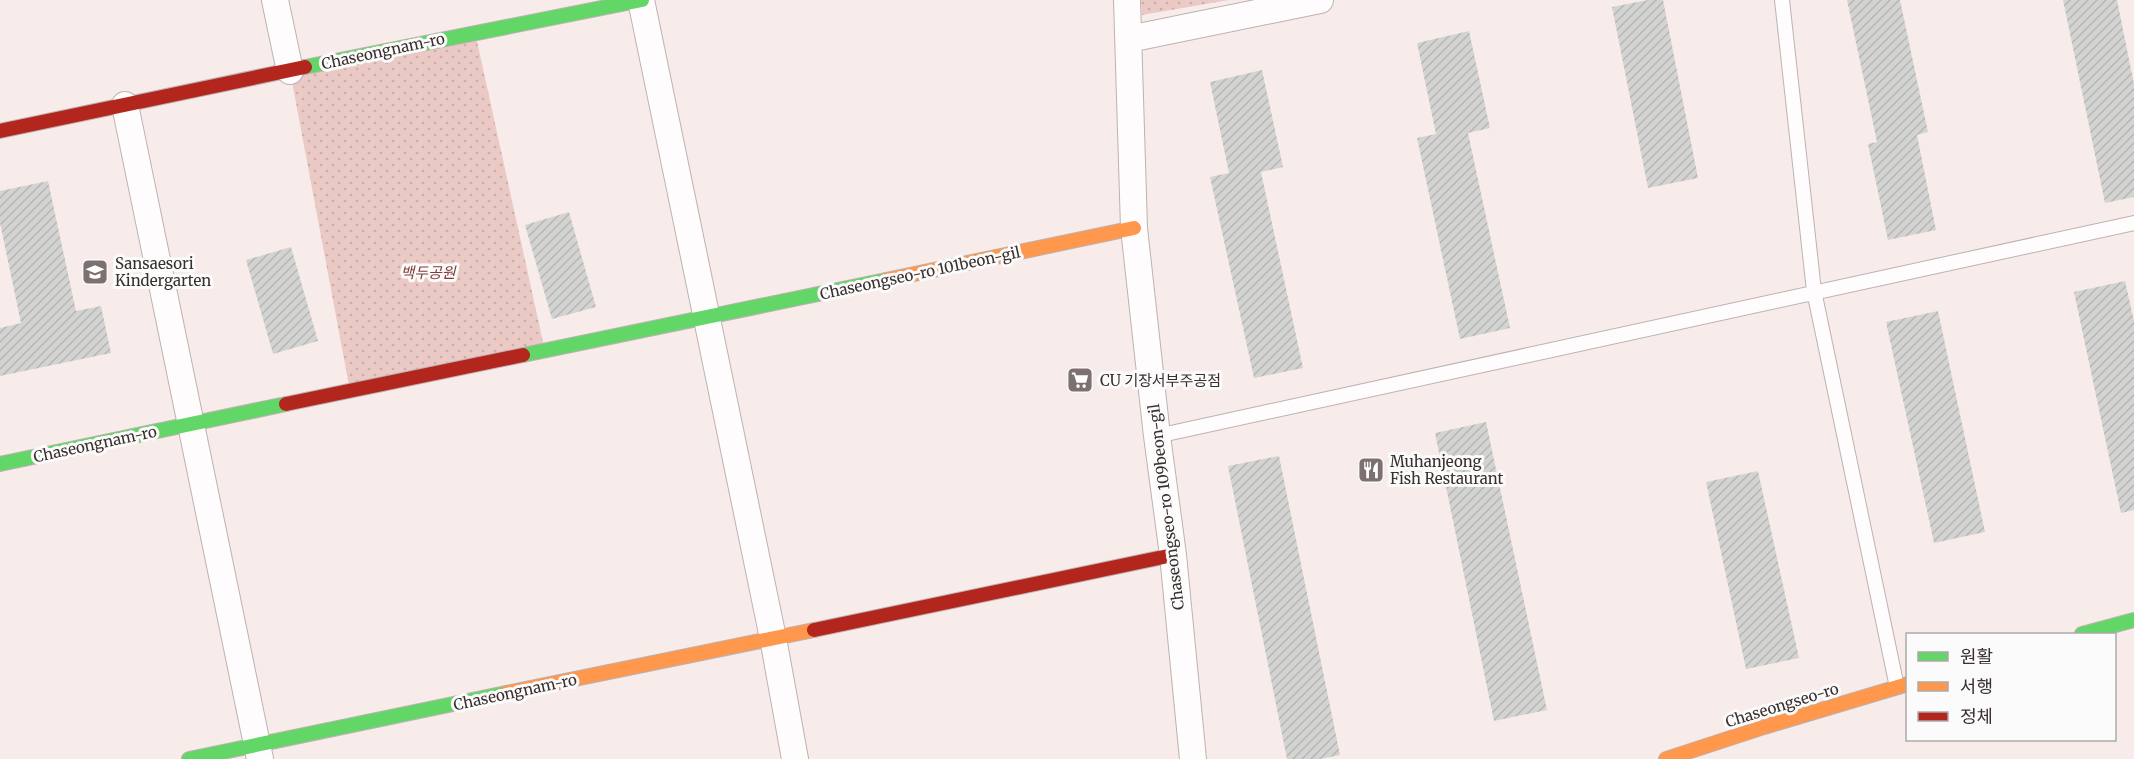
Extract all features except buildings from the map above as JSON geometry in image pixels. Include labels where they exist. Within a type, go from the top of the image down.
[{"type":"street","points":[[275,0],[290,71]]},
{"type":"street","points":[[641,0],[773,638],[795,759]]},
{"type":"street","name":"Chaseongnam-ro","points":[[0,130],[641,0]]},
{"type":"street","name":"Chaseongseo-ro 109beon-gil","points":[[1127,0],[1134,228],[1173,555],[1193,759]]},
{"type":"street","points":[[1129,39],[1320,0]]},
{"type":"street","points":[[125,105],[258,752]]},
{"type":"street","name":"Chaseongseo-ro 101beon-gil","points":[[706,317],[1134,228]]},
{"type":"street","name":"Chaseongnam-ro","points":[[0,464],[706,317]]},
{"type":"street","points":[[773,638],[1173,555]]},
{"type":"street","points":[[2086,633],[2134,620]]},
{"type":"street","name":"Chaseongnam-ro","points":[[189,759],[258,752],[773,638]]},
{"type":"street","name":"Chaseongseo-ro","points":[[1666,759],[1902,686]]},
{"type":"lane","points":[[1782,0],[1814,291],[1902,686]]},
{"type":"lane","points":[[1157,436],[2134,223]]},
{"type":"green space","points":[[1141,0],[1229,0],[1142,15]]},
{"type":"green space","name":"백두공원","points":[[475,32],[545,351],[350,391],[290,71]]},
{"type":"traffic: fast","points":[[305,67],[642,0]]},
{"type":"traffic: fast","points":[[523,355],[886,280]]},
{"type":"traffic: fast","points":[[0,464],[286,404]]},
{"type":"traffic: fast","points":[[2086,633],[2134,620]]},
{"type":"traffic: fast","points":[[189,759],[506,693]]},
{"type":"traffic: slow","points":[[886,280],[1134,228]]},
{"type":"traffic: slow","points":[[506,693],[814,630]]},
{"type":"traffic: slow","points":[[1666,759],[1906,685]]},
{"type":"traffic: jam","points":[[0,131],[305,67]]},
{"type":"traffic: jam","points":[[286,404],[523,355]]},
{"type":"traffic: jam","points":[[814,630],[1173,555]]},
{"type":"place","name":"Sansaesori Kindergarten","points":[[95,272]]},
{"type":"place","name":"CU 기장서부주공점","points":[[1080,380]]},
{"type":"place","name":"Muhanjeong Fish Restaurant","points":[[1371,470]]}]
